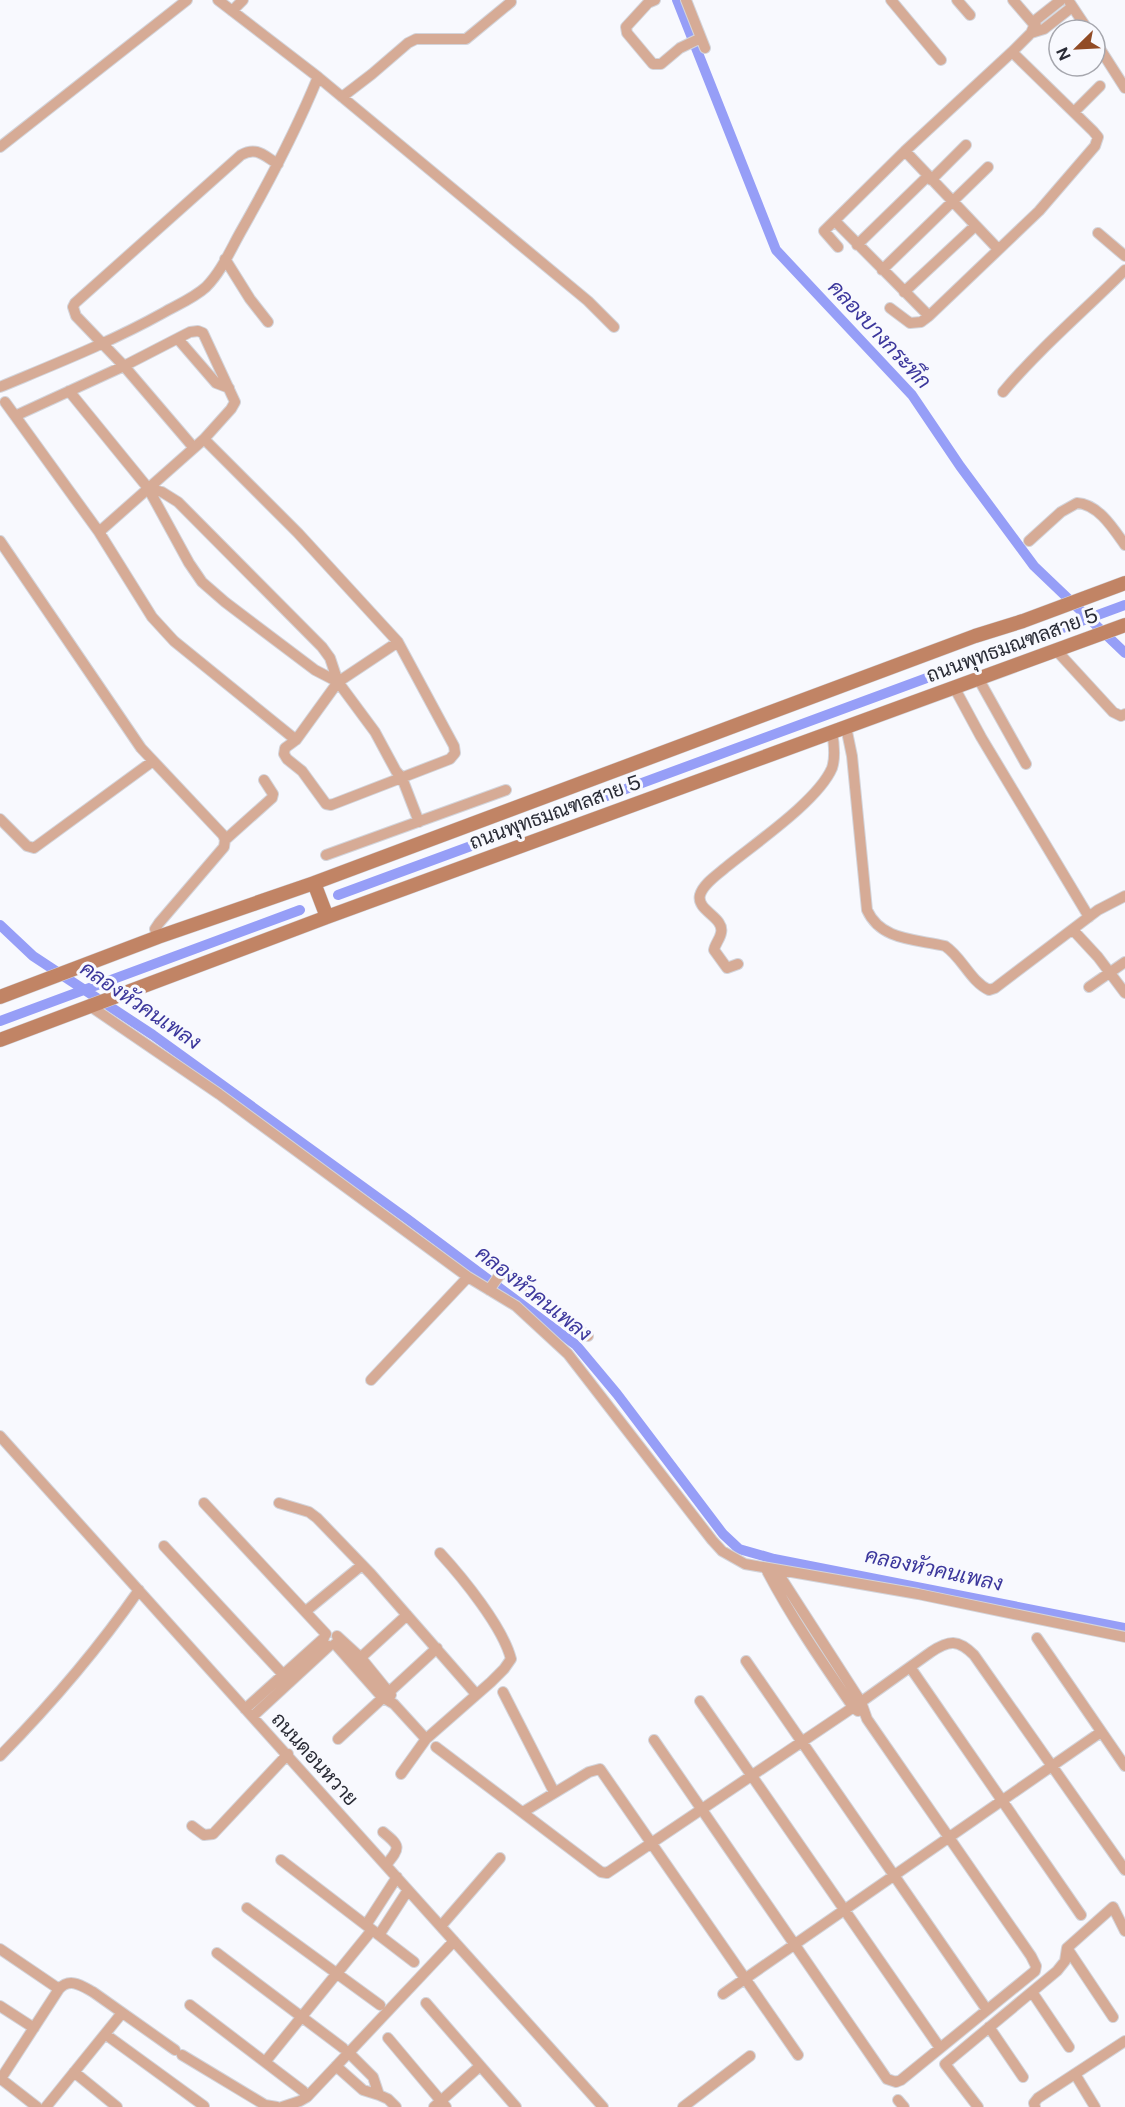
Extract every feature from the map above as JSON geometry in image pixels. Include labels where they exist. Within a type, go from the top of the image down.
[{"type":"main road","name":"ถนนพุทธมณฑลสาย 5","points":[[0,997],[158,937],[314,883],[803,699],[1125,583]]},
{"type":"main road","name":"ถนนพุทธมณฑลสาย 5","points":[[0,1040],[327,917],[1120,626]]},
{"type":"main road","points":[[314,883],[327,917]]},
{"type":"street","points":[[0,147],[187,0]]},
{"type":"street","points":[[218,0],[318,77],[588,301],[614,327]]},
{"type":"street","points":[[232,11],[243,0]]},
{"type":"street","points":[[655,0],[648,3],[626,27],[627,33],[653,64],[657,65],[685,44],[702,42],[686,0]]},
{"type":"street","points":[[891,0],[941,60]]},
{"type":"street","points":[[957,0],[970,15]]},
{"type":"street","points":[[1013,0],[1034,29]]},
{"type":"street","points":[[838,247],[824,231],[904,151],[1012,52],[1061,0]]},
{"type":"street","points":[[342,97],[408,43],[416,39],[466,39],[511,2]]},
{"type":"street","points":[[1034,29],[1070,3],[1080,18]]},
{"type":"street","points":[[890,308],[910,323],[921,321],[929,316],[1039,211],[1095,146],[1098,137],[1012,52]]},
{"type":"street","points":[[1107,60],[1125,88]]},
{"type":"street","points":[[0,387],[147,322],[194,296],[206,286],[225,259],[278,164],[318,77]]},
{"type":"street","points":[[1074,112],[1100,86]]},
{"type":"street","points":[[857,245],[966,145]]},
{"type":"street","points":[[194,448],[124,366],[76,316],[73,307],[241,155],[249,150],[255,150],[278,164]]},
{"type":"street","points":[[904,151],[998,249]]},
{"type":"street","points":[[882,270],[988,167]]},
{"type":"street","points":[[835,221],[929,316]]},
{"type":"street","points":[[904,292],[975,226]]},
{"type":"street","points":[[1098,233],[1125,256]]},
{"type":"street","points":[[225,259],[250,299],[268,322]]},
{"type":"street","points":[[1003,392],[1048,342],[1070,325],[1125,270]]},
{"type":"street","points":[[15,416],[124,366],[190,332],[203,333],[230,388],[234,405],[204,439],[99,532]]},
{"type":"street","points":[[178,339],[216,383],[230,388]]},
{"type":"street","points":[[69,391],[148,488],[189,563],[202,582],[315,670],[338,682]]},
{"type":"street","points":[[5,402],[99,532],[152,617],[164,631],[296,740]]},
{"type":"street","points":[[204,439],[298,533],[398,642],[454,746],[455,753],[450,759],[399,776],[331,805],[326,804],[315,792],[302,771],[287,759],[284,754],[285,748],[296,740],[338,682],[398,642]]},
{"type":"street","points":[[148,488],[162,492],[178,502],[330,658],[338,682],[375,732],[399,776],[416,823]]},
{"type":"street","points":[[1029,541],[1061,512],[1077,503],[1090,505],[1106,520],[1125,545]]},
{"type":"street","points":[[0,541],[141,748],[223,835],[225,840],[224,847],[159,923],[155,929],[158,937]]},
{"type":"street","points":[[1056,650],[1113,712],[1121,716],[1125,714]]},
{"type":"street","points":[[978,678],[1026,764]]},
{"type":"street","points":[[954,687],[987,747],[1089,917]]},
{"type":"street","points":[[846,727],[852,756],[867,910],[871,920],[880,929],[897,937],[945,946],[979,983],[989,990],[995,988],[1089,917],[1125,896]]},
{"type":"street","points":[[738,964],[727,968],[714,950],[722,935],[721,927],[701,903],[700,895],[710,881],[780,824],[817,790],[832,767],[835,747],[832,732]]},
{"type":"street","points":[[0,819],[27,846],[34,848],[153,761]]},
{"type":"street","points":[[225,840],[272,798],[272,789],[264,780]]},
{"type":"street","points":[[326,855],[506,790]]},
{"type":"street","points":[[373,838],[379,858]]},
{"type":"street","points":[[1072,930],[1098,957],[1125,993]]},
{"type":"street","points":[[1089,987],[1125,962]]},
{"type":"street","points":[[90,1006],[219,1094],[468,1277],[494,1284],[568,1353],[722,1551],[740,1563],[918,1594],[1125,1637]]},
{"type":"street","points":[[494,1284],[501,1273],[508,1273],[562,1319],[588,1336]]},
{"type":"street","points":[[371,1380],[468,1277]]},
{"type":"street","name":"ถนนดอนหวาย","points":[[0,1436],[603,2107]]},
{"type":"street","points":[[204,1503],[330,1639],[357,1661],[426,1739]]},
{"type":"street","points":[[279,1503],[309,1512],[362,1565],[477,1694]]},
{"type":"street","points":[[164,1546],[286,1679]]},
{"type":"street","points":[[402,1774],[426,1739],[504,1669],[511,1659],[503,1640],[482,1606],[440,1553]]},
{"type":"street","points":[[306,1611],[362,1565]]},
{"type":"street","points":[[654,1740],[887,2079],[896,2082],[901,2080],[1035,1971],[1036,1966],[1031,1956],[857,1705],[771,1570]]},
{"type":"street","points":[[0,1756],[89,1659],[139,1590]]},
{"type":"street","points":[[357,1661],[407,1615]]},
{"type":"street","points":[[1037,1638],[1125,1767]]},
{"type":"street","points":[[249,1712],[330,1639]]},
{"type":"street","points":[[436,1747],[601,1872],[607,1873],[857,1705],[942,1644],[956,1643],[968,1648],[990,1676],[1125,1870]]},
{"type":"street","points":[[338,1738],[437,1648]]},
{"type":"street","points":[[746,1661],[987,2010]]},
{"type":"street","points":[[910,1666],[1000,1801],[1081,1915]]},
{"type":"street","points":[[503,1692],[554,1792]]},
{"type":"street","points":[[700,1701],[843,1911],[940,2048]]},
{"type":"street","points":[[723,1994],[1101,1732]]},
{"type":"street","points":[[192,1826],[204,1835],[213,1834],[288,1754]]},
{"type":"street","points":[[523,1812],[589,1772],[600,1769],[798,2055]]},
{"type":"street","points":[[382,1832],[397,1847],[397,1852],[386,1864]]},
{"type":"street","points":[[441,1926],[500,1858]]},
{"type":"street","points":[[281,1860],[414,1962]]},
{"type":"street","points":[[372,1930],[397,1877]]},
{"type":"street","points":[[265,2062],[372,1930],[408,1890]]},
{"type":"street","points":[[978,2107],[945,2064],[1057,1971],[1065,1960],[1066,1948],[1113,1907],[1125,1931]]},
{"type":"street","points":[[247,1908],[380,2005]]},
{"type":"street","points":[[37,2107],[2,2074],[64,1984],[75,1983],[93,1992],[178,2053],[265,2105],[280,2107],[300,2102],[307,2097],[336,2066],[346,2050],[454,1941]]},
{"type":"street","points":[[1066,1948],[1113,2017]]},
{"type":"street","points":[[0,1949],[59,1989]]},
{"type":"street","points":[[217,1953],[346,2050],[373,2077],[379,2095]]},
{"type":"street","points":[[1032,1992],[1069,2047]]},
{"type":"street","points":[[426,2002],[516,2107]]},
{"type":"street","points":[[190,2005],[303,2091]]},
{"type":"street","points":[[0,2006],[34,2028]]},
{"type":"street","points":[[46,2107],[122,2013]]},
{"type":"street","points":[[989,2027],[1023,2077]]},
{"type":"street","points":[[105,2034],[204,2106]]},
{"type":"street","points":[[388,2038],[441,2105],[480,2066]]},
{"type":"street","points":[[1035,2107],[1034,2103],[1038,2098],[1122,2043],[1125,2057]]},
{"type":"street","points":[[683,2107],[750,2056]]},
{"type":"street","points":[[336,2066],[363,2091],[388,2098],[396,2107]]},
{"type":"street","points":[[74,2072],[117,2107]]},
{"type":"street","points":[[1075,2074],[1095,2107]]},
{"type":"waterway","name":"คลองบางกระทึก","points":[[677,0],[776,250],[912,395],[960,466],[1034,566],[1125,653]]},
{"type":"waterway","points":[[338,895],[1125,605]]},
{"type":"waterway","points":[[0,1021],[300,910]]},
{"type":"waterway","name":"คลองหัวคนเพลง","points":[[0,925],[33,956],[153,1035],[406,1218],[576,1345],[617,1394],[723,1534],[739,1549],[774,1559],[1125,1628]]}]
